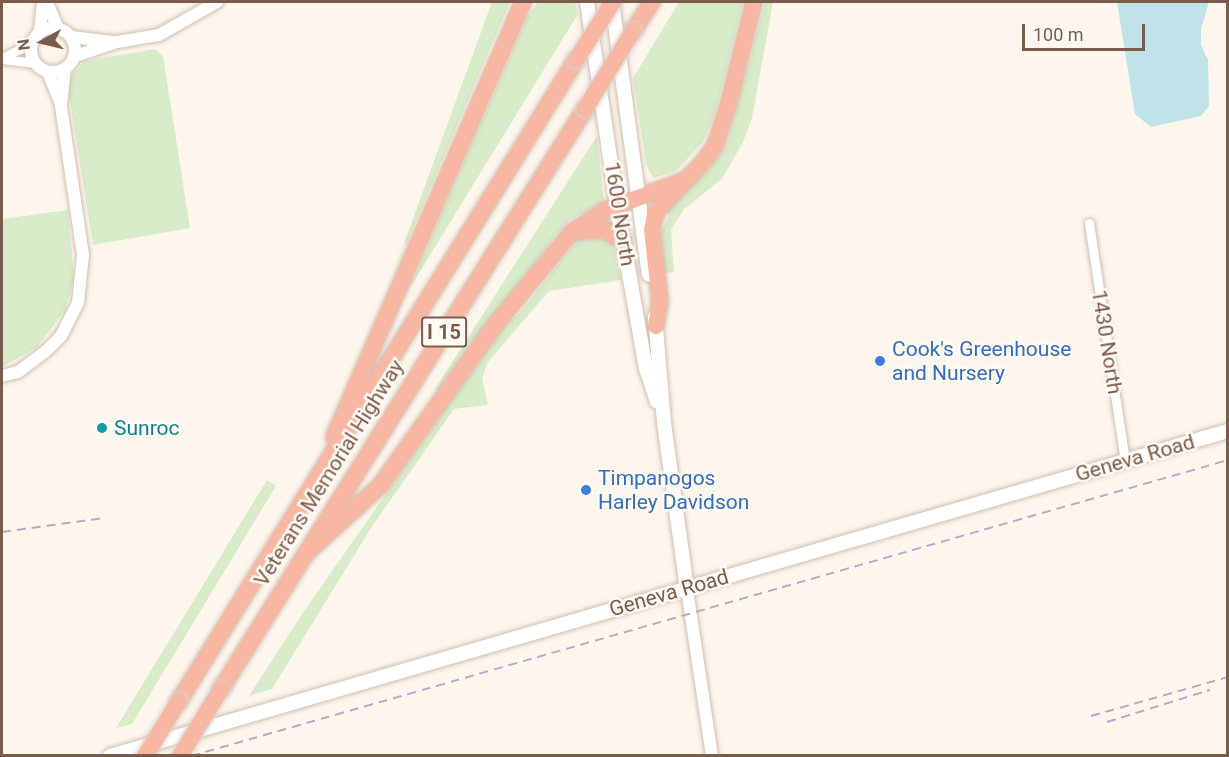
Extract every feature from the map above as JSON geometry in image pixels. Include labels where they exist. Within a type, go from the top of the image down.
[{"type":"highway","points":[[307,495],[523,2]]},
{"type":"highway","name":"Veterans Memorial Highway","points":[[145,756],[612,2]]},
{"type":"highway","name":"Veterans Memorial Highway","points":[[180,756],[652,2]]},
{"type":"highway","points":[[656,326],[660,301],[651,230],[655,214],[715,146],[754,2]]},
{"type":"highway","points":[[305,554],[380,486],[495,325],[572,232],[595,215],[686,180]]},
{"type":"highway","points":[[572,232],[603,229],[624,241]]},
{"type":"main road","name":"1600 North","points":[[588,2],[617,206],[646,368],[664,423]]},
{"type":"main road","name":"1600 North","points":[[612,2],[656,326],[664,423],[687,589]]},
{"type":"main road","name":"Geneva Road","points":[[110,756],[290,700],[687,589],[1227,431]]},
{"type":"street","points":[[45,2],[57,27],[72,37],[117,42]]},
{"type":"street","points":[[2,58],[32,43],[40,32],[45,2]]},
{"type":"street","points":[[2,376],[18,372],[46,351],[61,336],[78,303],[83,255],[62,106],[65,70],[75,56],[117,42],[159,35],[217,2]]},
{"type":"street","points":[[40,32],[57,27]]},
{"type":"street","points":[[72,37],[75,56]]},
{"type":"street","points":[[32,43],[35,63]]},
{"type":"street","points":[[2,58],[35,63],[48,72],[62,106]]},
{"type":"street","points":[[48,72],[65,70]]},
{"type":"street","name":"1430 North","points":[[1089,223],[1125,462]]},
{"type":"street","name":"1600 North","points":[[687,589],[712,756]]},
{"type":"green space","points":[[492,2],[510,2],[406,245],[404,243]]},
{"type":"green space","points":[[538,2],[575,2],[578,14],[408,291],[528,16]]},
{"type":"green space","points":[[679,2],[743,2],[715,114],[703,142],[676,171],[653,178],[646,164],[633,78]]},
{"type":"green space","points":[[765,2],[773,2],[752,118],[743,142],[722,179],[684,209],[671,230],[674,272],[664,274],[659,235],[669,216],[666,205],[705,175],[727,143]]},
{"type":"green space","points":[[155,49],[163,56],[190,228],[93,245],[67,82],[84,61]]},
{"type":"green space","points":[[597,136],[604,202],[571,219],[557,234],[439,391],[435,389]]},
{"type":"green space","points":[[68,210],[74,279],[65,310],[37,347],[2,367],[2,219]]},
{"type":"green space","points":[[590,233],[609,240],[614,246],[621,280],[549,291],[488,362],[482,378],[488,405],[454,409],[371,528],[272,689],[249,696],[304,611],[506,323],[518,315],[577,241]]},
{"type":"green space","points":[[267,480],[276,486],[132,724],[116,728]]},
{"type":"water","points":[[1117,2],[1209,2],[1201,29],[1201,45],[1208,60],[1209,106],[1201,116],[1151,127],[1135,114]]},
{"type":"railway","points":[[191,756],[1228,460]]},
{"type":"railway","points":[[2,532],[104,518]]},
{"type":"railway","points":[[1091,716],[1228,677]]},
{"type":"railway","points":[[1107,722],[1210,690]]},
{"type":"place","name":"Cook's Greenhouse and Nursery","points":[[880,361]]},
{"type":"place","name":"Sunroc","points":[[102,428]]},
{"type":"place","name":"Timpanogos Harley Davidson","points":[[586,490]]}]
